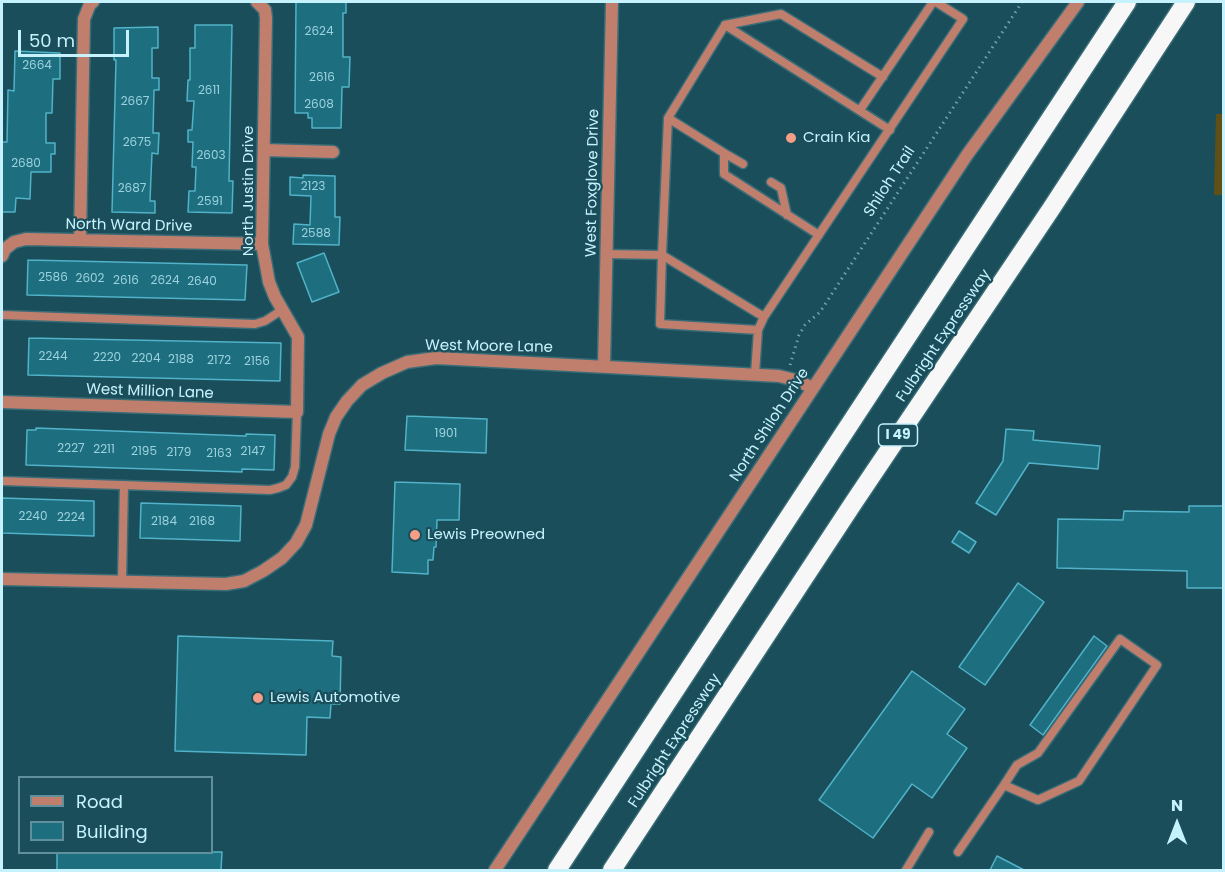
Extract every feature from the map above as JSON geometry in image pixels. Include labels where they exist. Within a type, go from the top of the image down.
[{"type":"highway","name":"Fulbright Expressway","points":[[557,870],[1127,2]]},
{"type":"highway","name":"Fulbright Expressway","points":[[612,870],[1186,2]]},
{"type":"street","points":[[80,240],[84,19],[90,3],[93,2]]},
{"type":"street","name":"North Justin Drive","points":[[257,2],[265,10],[266,18],[262,244],[269,282],[298,338],[297,412]]},
{"type":"street","name":"West Foxglove Drive","points":[[604,366],[612,2]]},
{"type":"street","name":"North Shiloh Drive","points":[[495,870],[991,120],[1078,2]]},
{"type":"street","points":[[264,150],[333,152]]},
{"type":"street","name":"North Ward Drive","points":[[3,250],[14,242],[26,239],[262,244]]},
{"type":"street","name":"West Moore Lane","points":[[2,579],[226,584],[244,581],[263,571],[282,558],[296,543],[306,525],[329,434],[336,417],[347,401],[362,385],[407,362],[436,358],[755,374],[787,378],[812,388]]},
{"type":"street","name":"West Million Lane","points":[[2,402],[297,412]]},
{"type":"lane","points":[[755,374],[758,330],[764,317],[963,19],[935,2],[860,110]]},
{"type":"lane","points":[[758,330],[660,324],[668,118],[725,25],[781,14],[883,76]]},
{"type":"lane","points":[[725,25],[890,130]]},
{"type":"lane","points":[[668,118],[743,164]]},
{"type":"lane","points":[[724,153],[724,174],[819,235]]},
{"type":"lane","points":[[771,182],[781,188],[787,215]]},
{"type":"lane","points":[[606,254],[662,255],[764,317]]},
{"type":"lane","points":[[2,315],[255,324],[265,321],[282,310]]},
{"type":"lane","points":[[2,481],[270,490],[286,485],[292,477],[295,467],[297,412]]},
{"type":"lane","points":[[122,582],[124,485]]},
{"type":"lane","points":[[958,852],[1017,765],[1038,753],[1120,639],[1157,665],[1079,782],[1038,800],[1004,785]]},
{"type":"lane","points":[[906,870],[928,832]]},
{"type":"path","name":"Shiloh Trail","points":[[787,378],[799,335],[820,312],[1022,2]]},
{"type":"shaded area","points":[[1216,114],[1223,114],[1223,195],[1214,195]]},
{"type":"building","points":[[296,2],[346,2],[346,13],[343,13],[343,57],[350,57],[349,87],[342,87],[341,128],[312,128],[312,118],[308,118],[308,113],[295,113]]},
{"type":"building","points":[[195,25],[232,25],[229,181],[233,181],[232,213],[188,212],[189,191],[195,191],[196,167],[192,167],[193,142],[188,142],[188,130],[192,130],[194,101],[187,101],[188,80],[190,80],[190,48],[195,48]]},
{"type":"building","points":[[158,27],[158,48],[152,48],[152,78],[159,78],[159,90],[154,90],[153,133],[159,133],[158,154],[152,153],[150,201],[155,201],[155,213],[112,212],[116,60],[114,60],[114,28]]},
{"type":"building","points":[[15,51],[60,53],[60,79],[53,79],[52,113],[46,113],[46,143],[55,143],[55,154],[51,154],[51,172],[31,172],[30,199],[16,198],[15,212],[2,212],[2,142],[7,142],[8,90],[14,91]]},
{"type":"building","points":[[303,175],[335,176],[335,217],[340,217],[339,245],[293,244],[294,224],[310,225],[311,196],[290,195],[290,177],[303,178]]},
{"type":"building","points":[[324,253],[339,292],[312,302],[297,263]]},
{"type":"building","points":[[28,260],[247,265],[245,300],[27,295]]},
{"type":"building","points":[[29,338],[281,343],[280,381],[28,375]]},
{"type":"building","points":[[407,416],[487,419],[486,453],[405,450]]},
{"type":"building","points":[[36,428],[246,436],[246,434],[275,435],[274,470],[242,469],[242,472],[26,465],[27,430],[36,430]]},
{"type":"building","points":[[1006,429],[1034,431],[1033,440],[1100,446],[1098,469],[1029,463],[996,515],[976,503],[1003,461]]},
{"type":"building","name":"Lewis Preowned","points":[[395,482],[460,484],[459,520],[437,520],[436,547],[434,547],[433,560],[428,560],[428,574],[392,572]]},
{"type":"building","points":[[2,498],[94,501],[94,536],[2,533]]},
{"type":"building","points":[[141,503],[241,506],[240,541],[140,538]]},
{"type":"building","points":[[1189,506],[1224,506],[1224,588],[1187,588],[1187,571],[1057,568],[1058,519],[1123,520],[1124,511],[1189,512]]},
{"type":"building","points":[[959,531],[976,542],[969,553],[952,542]]},
{"type":"building","points":[[1018,583],[1044,602],[985,685],[959,667]]},
{"type":"building","name":"Lewis Automotive","points":[[178,636],[333,641],[332,656],[341,657],[340,704],[331,704],[330,718],[307,717],[306,755],[175,751]]},
{"type":"building","points":[[1094,636],[1107,646],[1043,735],[1030,725]]},
{"type":"building","points":[[912,671],[965,709],[947,734],[967,748],[932,798],[912,784],[873,838],[819,800]]},
{"type":"building","points":[[213,852],[222,852],[221,870],[57,870],[57,854],[213,854]]},
{"type":"building","points":[[997,856],[1024,870],[990,870]]},
{"type":"place","name":"Crain Kia","points":[[791,138]]},
{"type":"place","name":"Lewis Preowned","points":[[415,535]]},
{"type":"place","name":"Lewis Automotive","points":[[258,698]]}]
